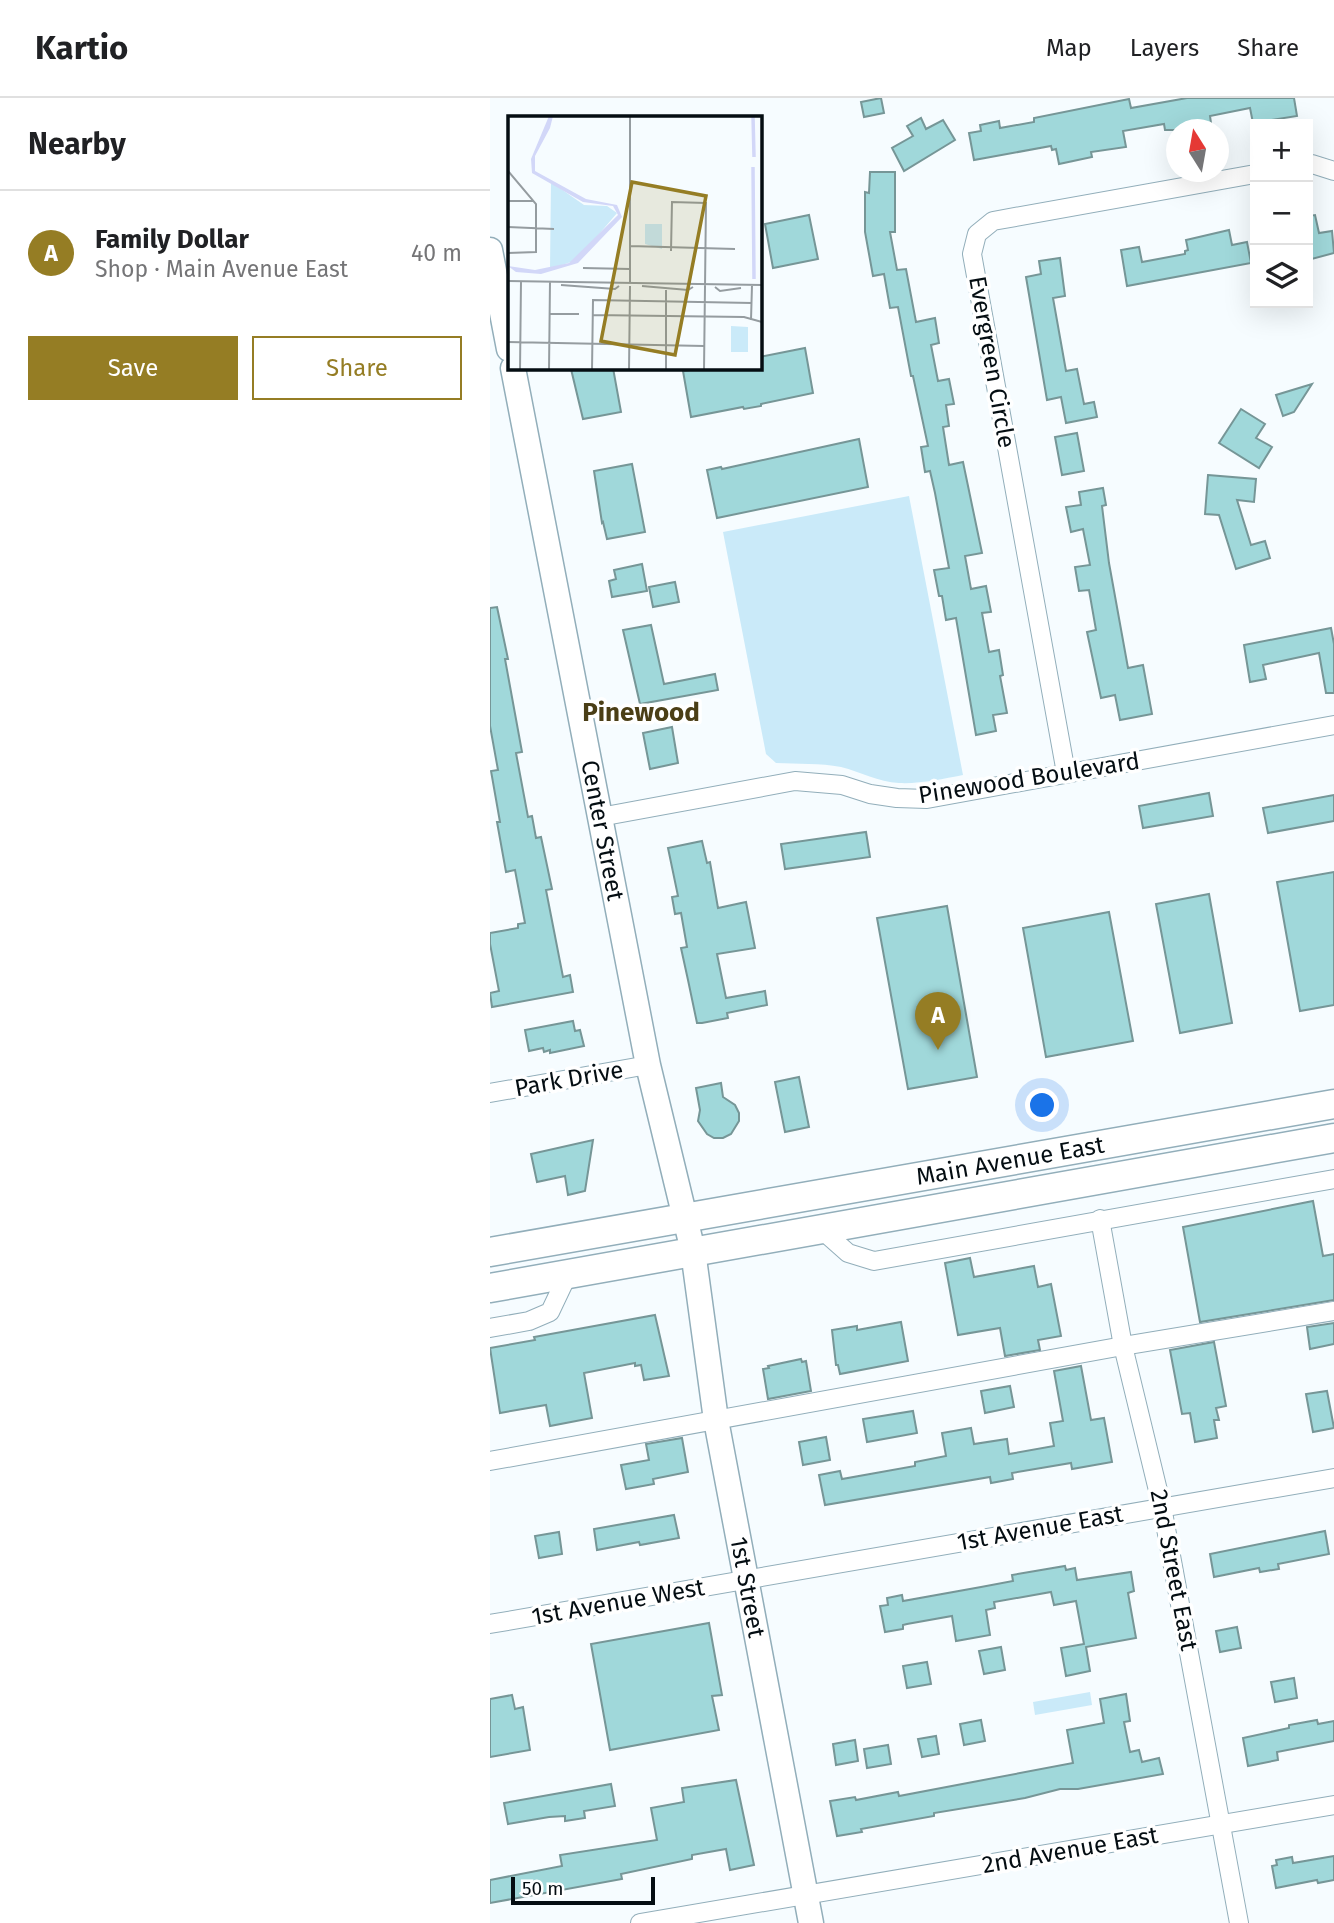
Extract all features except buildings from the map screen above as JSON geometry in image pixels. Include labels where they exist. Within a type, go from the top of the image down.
[{"type":"main road","points":[[490,250],[508,344]]},
{"type":"main road","name":"Center Street","points":[[513,369],[648,1065],[693,1251]]},
{"type":"main road","name":"Main Avenue East","points":[[490,1252],[1334,1104]]},
{"type":"main road","name":"Main Avenue East","points":[[490,1288],[1334,1138]]},
{"type":"main road","name":"1st Street","points":[[693,1251],[716,1420],[811,1923]]},
{"type":"street","points":[[1313,164],[1334,171]]},
{"type":"street","name":"Evergreen Circle","points":[[1066,773],[972,254],[977,234],[993,221],[1250,175]]},
{"type":"street","name":"Pinewood Boulevard","points":[[600,817],[794,781],[842,785],[870,794],[897,798],[927,799],[1334,724]]},
{"type":"street","name":"Park Drive","points":[[490,1093],[648,1065]]},
{"type":"street","points":[[822,1230],[848,1253],[874,1261],[1334,1179]]},
{"type":"street","name":"2nd Street East","points":[[1100,1219],[1123,1346],[1163,1507],[1239,1923]]},
{"type":"street","points":[[490,1328],[529,1321],[550,1312],[568,1273]]},
{"type":"street","points":[[490,1461],[1123,1346],[1334,1311]]},
{"type":"street","name":"1st Avenue East","points":[[746,1579],[1334,1478]]},
{"type":"street","name":"1st Avenue West","points":[[490,1624],[746,1579]]},
{"type":"street","name":"2nd Avenue East","points":[[640,1923],[1334,1805]]},
{"type":"shaded area","points":[[909,496],[963,775],[899,783],[841,767],[776,763],[766,754],[723,532]]},
{"type":"shaded area","points":[[1090,1692],[1092,1705],[1035,1715],[1033,1702]]},
{"type":"place","name":"Family Dollar","points":[[938,1050]]},
{"type":"district","name":"Pinewood","points":[[641,712]]}]
